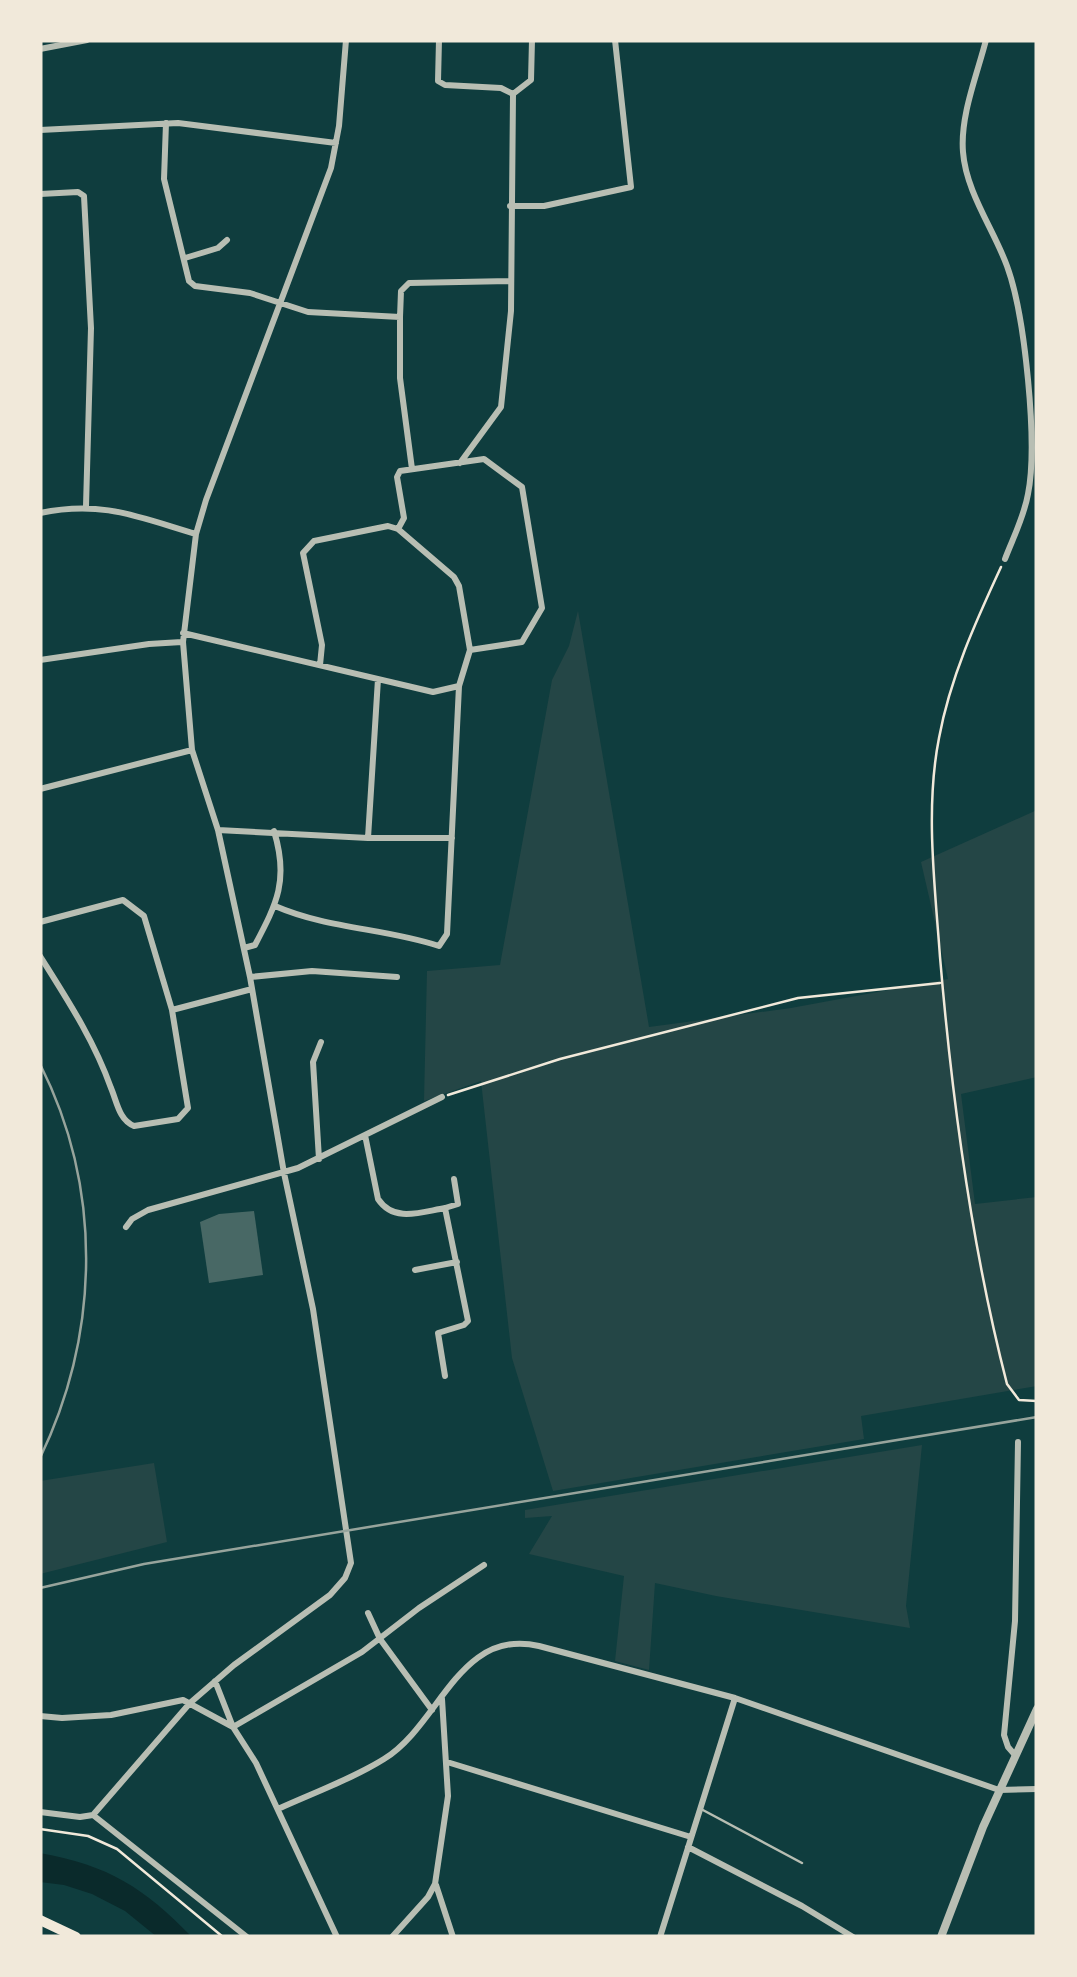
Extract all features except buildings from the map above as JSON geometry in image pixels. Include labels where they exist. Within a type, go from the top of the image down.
[{"type":"main road","points":[[40,1920],[76,1937]]},
{"type":"street","points":[[40,49],[87,40]]},
{"type":"street","points":[[40,1812],[80,1818],[93,1815],[190,1702],[330,1595],[345,1578],[351,1563],[313,1309],[284,1173],[250,977],[218,830],[192,750],[183,642],[196,534],[226,442],[331,168],[346,40]]},
{"type":"street","points":[[439,40],[438,80],[444,85],[502,88],[513,94]]},
{"type":"street","points":[[513,94],[531,80],[532,40]]},
{"type":"street","points":[[510,206],[544,206],[631,187],[615,40]]},
{"type":"street","points":[[986,40],[966,120],[963,154],[967,174],[1000,247],[1017,299],[1032,463],[1028,499],[1005,560]]},
{"type":"street","points":[[460,462],[502,406],[511,310],[513,94]]},
{"type":"street","points":[[40,130],[166,123],[336,142]]},
{"type":"street","points":[[166,123],[164,180],[189,281],[195,286],[250,293],[308,312],[400,317]]},
{"type":"street","points":[[40,194],[78,192],[84,196],[90,328],[86,506]]},
{"type":"street","points":[[185,258],[218,248],[226,240]]},
{"type":"street","points":[[412,469],[400,378],[401,291],[409,283],[510,281]]},
{"type":"street","points":[[398,530],[404,518],[397,477],[400,472],[484,459],[522,488],[542,608],[522,642],[470,650]]},
{"type":"street","points":[[40,513],[86,506],[114,510],[196,534]]},
{"type":"street","points":[[275,906],[331,925],[401,934],[438,946],[447,934],[459,686],[470,650],[454,577],[388,526],[314,541],[303,552],[322,645],[320,665]]},
{"type":"street","points":[[184,632],[433,692],[459,686]]},
{"type":"street","points":[[40,660],[183,642]]},
{"type":"street","points":[[368,838],[378,679]]},
{"type":"street","points":[[40,789],[192,750]]},
{"type":"street","points":[[218,830],[452,838]]},
{"type":"street","points":[[244,948],[255,945],[275,906],[282,880],[274,831]]},
{"type":"street","points":[[40,922],[123,900],[144,916],[172,1010],[188,1108],[178,1119],[134,1126],[122,1119],[104,1066],[75,1010],[40,956]]},
{"type":"street","points":[[250,977],[312,971],[397,977]]},
{"type":"street","points":[[172,1010],[252,989]]},
{"type":"street","points":[[319,1159],[313,1062],[321,1042]]},
{"type":"street","points":[[126,1228],[132,1219],[148,1210],[284,1173],[319,1159],[442,1098]]},
{"type":"street","points":[[366,1134],[378,1199],[383,1207],[398,1215],[458,1205],[454,1179]]},
{"type":"street","points":[[445,1376],[438,1333],[464,1326],[468,1320],[446,1208]]},
{"type":"street","points":[[415,1270],[458,1262]]},
{"type":"street","points":[[1015,1755],[1004,1735],[1016,1621],[1018,1442]]},
{"type":"street","points":[[233,1726],[380,1639],[484,1565]]},
{"type":"street","points":[[368,1612],[380,1639],[432,1710]]},
{"type":"street","points":[[278,1810],[384,1760],[404,1745],[480,1654],[502,1644],[518,1643],[735,1698],[1000,1790],[1037,1789]]},
{"type":"street","points":[[215,1681],[233,1726],[278,1810],[337,1937]]},
{"type":"street","points":[[392,1937],[435,1884],[447,1806],[442,1698]]},
{"type":"street","points":[[660,1937],[735,1698]]},
{"type":"street","points":[[40,1716],[111,1715],[174,1699],[190,1702],[233,1726]]},
{"type":"street","points":[[940,1937],[1037,1709]]},
{"type":"street","points":[[447,1762],[691,1837]]},
{"type":"street","points":[[93,1815],[247,1937]]},
{"type":"street","points":[[688,1847],[802,1906],[852,1937]]},
{"type":"street","points":[[435,1884],[453,1937]]},
{"type":"lane","points":[[700,1808],[802,1864]]},
{"type":"path","points":[[1005,560],[942,720],[936,759],[934,885],[964,1173],[1004,1377],[1014,1397],[1037,1401]]},
{"type":"path","points":[[442,1098],[560,1059],[798,998],[942,982]]},
{"type":"path","points":[[40,1829],[88,1836],[125,1853],[223,1937]]},
{"type":"shaded area","points":[[578,611],[649,1027],[791,1008],[948,979],[921,862],[1037,810],[1037,1077],[961,1094],[975,1204],[1037,1197],[1037,1386],[861,1416],[864,1439],[553,1491],[512,1358],[481,1081],[424,1101],[427,971],[500,965],[552,680],[569,646]]},
{"type":"shaded area","points":[[922,1445],[906,1606],[910,1628],[655,1583],[649,1670],[615,1661],[624,1576],[529,1554],[552,1516],[525,1518],[525,1510]]},
{"type":"shaded area","points":[[154,1463],[167,1542],[40,1574],[40,1481]]},
{"type":"shaded area","points":[[40,1853],[86,1865],[124,1881],[192,1937],[157,1937],[125,1911],[92,1894],[40,1882]]},
{"type":"railway","points":[[40,1064],[61,1112],[75,1161],[84,1211],[86,1261],[74,1361],[40,1458]]},
{"type":"railway","points":[[40,1588],[144,1564],[1037,1417]]}]
